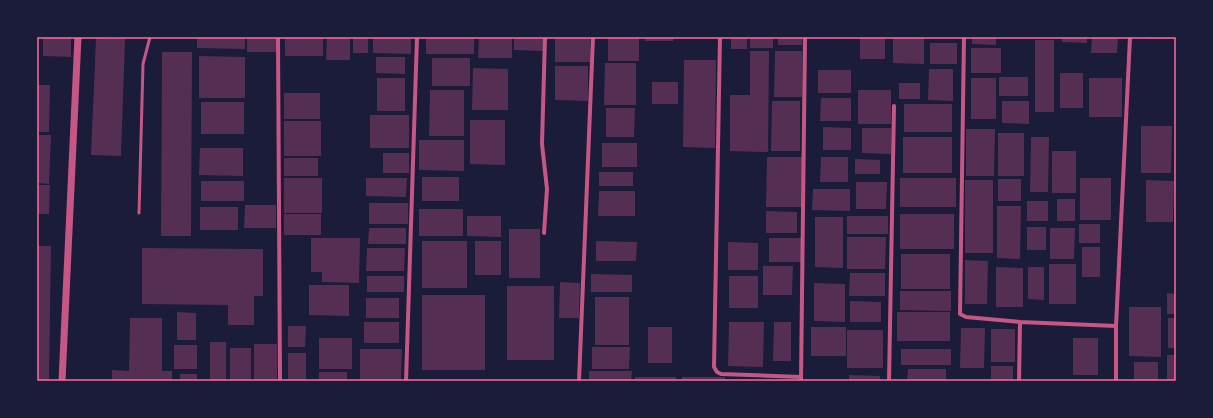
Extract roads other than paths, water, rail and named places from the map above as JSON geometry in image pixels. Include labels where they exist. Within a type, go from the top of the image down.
[{"type":"street","points":[[62,381],[78,37]]},
{"type":"street","points":[[278,37],[280,381]]},
{"type":"street","points":[[406,381],[417,37]]},
{"type":"street","points":[[544,233],[547,189],[542,144],[545,37]]},
{"type":"street","points":[[579,381],[593,37]]},
{"type":"street","points":[[720,37],[714,367],[717,372],[721,374],[801,379],[805,37]]},
{"type":"street","points":[[964,37],[959,311],[961,315],[966,317],[1020,322],[1116,326]]},
{"type":"street","points":[[1116,381],[1116,326],[1130,37]]},
{"type":"street","points":[[889,381],[894,106]]},
{"type":"street","points":[[1019,381],[1020,322]]},
{"type":"lane","points":[[139,213],[143,64],[150,37]]}]
